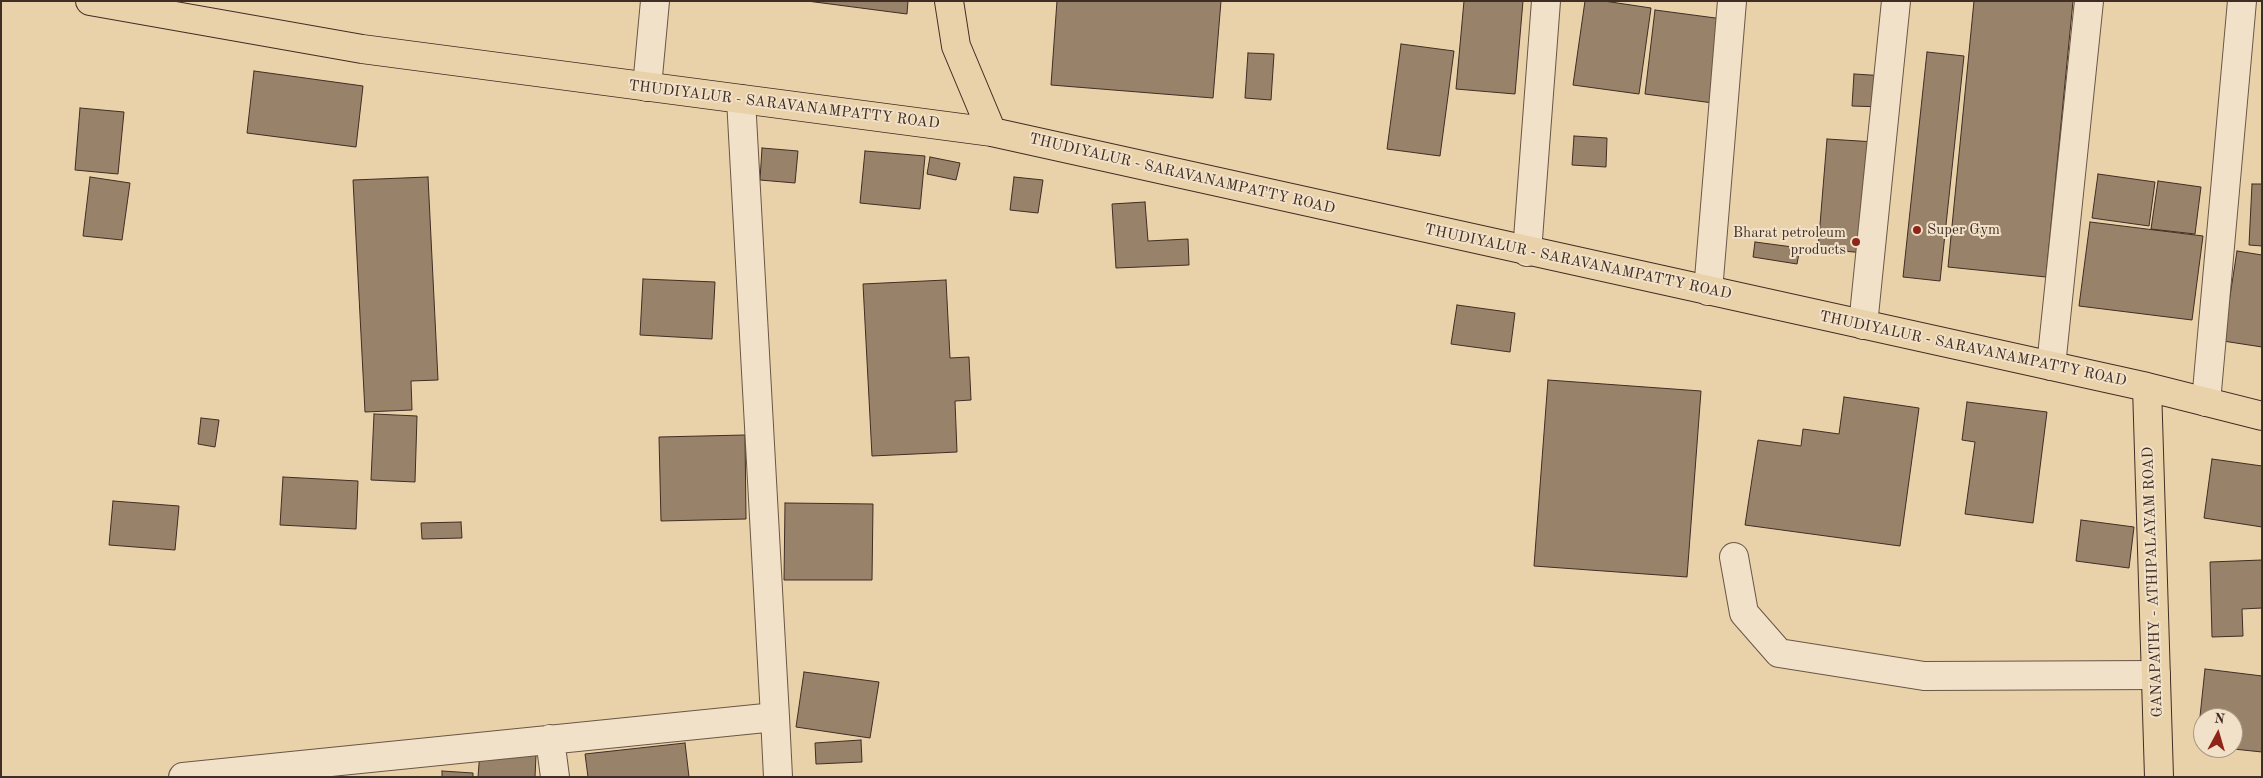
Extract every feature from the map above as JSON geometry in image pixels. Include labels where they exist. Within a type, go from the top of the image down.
[{"type":"main road","name":"THUDIYALUR - SARAVANAMPATTY ROAD","points":[[90,1],[362,49],[992,132],[1527,252],[2147,387],[2262,416]]},
{"type":"main road","points":[[949,1],[956,46],[992,132]]},
{"type":"main road","name":"GANAPATHY - ATHIPALAYAM ROAD","points":[[2147,387],[2159,777]]},
{"type":"street","points":[[647,87],[655,1]]},
{"type":"street","points":[[1527,252],[1546,1]]},
{"type":"street","points":[[1708,291],[1732,1]]},
{"type":"street","points":[[1863,325],[1896,1]]},
{"type":"street","points":[[2052,366],[2089,1]]},
{"type":"street","points":[[2206,402],[2242,1]]},
{"type":"street","points":[[741,99],[778,777]]},
{"type":"street","points":[[1734,557],[1744,613],[1779,653],[1924,676],[2156,675]]},
{"type":"street","points":[[183,777],[314,770],[550,740],[775,717]]},
{"type":"street","points":[[550,740],[555,777]]},
{"type":"building","points":[[807,1],[908,1],[907,14]]},
{"type":"building","points":[[1057,1],[1221,1],[1213,98],[1051,85]]},
{"type":"building","points":[[1464,1],[1523,1],[1515,94],[1456,89]]},
{"type":"building","points":[[1585,1],[1604,1],[1651,8],[1639,94],[1573,85]]},
{"type":"building","points":[[1974,1],[2073,1],[2046,277],[1948,267]]},
{"type":"building","points":[[1655,10],[1723,19],[1713,103],[1645,94]]},
{"type":"building","points":[[1401,44],[1454,51],[1440,156],[1387,149]]},
{"type":"building","points":[[1927,52],[1964,56],[1940,281],[1903,277]]},
{"type":"building","points":[[1248,53],[1274,54],[1271,100],[1245,98]]},
{"type":"building","points":[[254,71],[363,86],[356,147],[247,133]]},
{"type":"building","points":[[1854,74],[1886,76],[1884,107],[1852,106]]},
{"type":"building","points":[[80,108],[124,112],[118,174],[75,170]]},
{"type":"building","points":[[1574,136],[1607,138],[1606,167],[1572,165]]},
{"type":"building","points":[[1827,139],[1875,142],[1866,253],[1818,249]]},
{"type":"building","points":[[762,148],[798,151],[795,183],[760,180]]},
{"type":"building","points":[[865,151],[925,156],[920,209],[860,203]]},
{"type":"building","points":[[930,157],[960,163],[956,180],[927,174]]},
{"type":"building","points":[[2098,174],[2155,182],[2149,226],[2092,218]]},
{"type":"building","points":[[90,177],[130,183],[122,240],[83,236]]},
{"type":"building","points":[[428,177],[438,380],[411,381],[412,410],[365,412],[353,180]]},
{"type":"building","points":[[1014,177],[1043,180],[1038,213],[1010,210]]},
{"type":"building","points":[[2158,181],[2201,187],[2195,234],[2151,229]]},
{"type":"building","points":[[2252,184],[2262,184],[2262,246],[2249,245]]},
{"type":"building","points":[[1145,202],[1148,241],[1188,239],[1189,265],[1116,268],[1112,204]]},
{"type":"building","points":[[2090,222],[2203,236],[2192,320],[2079,306]]},
{"type":"building","points":[[1755,242],[1800,248],[1797,264],[1753,257]]},
{"type":"building","points":[[2237,251],[2262,255],[2262,347],[2223,341]]},
{"type":"building","points":[[643,279],[715,282],[712,339],[640,335]]},
{"type":"building","points":[[946,280],[950,358],[969,357],[971,400],[955,401],[957,452],[872,456],[863,284]]},
{"type":"building","points":[[1457,305],[1515,313],[1510,352],[1451,344]]},
{"type":"building","points":[[1548,380],[1701,391],[1687,577],[1534,566]]},
{"type":"building","points":[[1844,397],[1919,408],[1900,546],[1745,525],[1758,440],[1801,446],[1803,429],[1839,434]]},
{"type":"building","points":[[1967,402],[2047,412],[2033,523],[1965,514],[1975,442],[1962,440]]},
{"type":"building","points":[[374,414],[417,416],[415,482],[371,480]]},
{"type":"building","points":[[201,418],[219,420],[215,447],[198,444]]},
{"type":"building","points":[[745,435],[746,519],[661,521],[659,437]]},
{"type":"building","points":[[2212,459],[2262,466],[2262,527],[2204,518]]},
{"type":"building","points":[[283,477],[358,481],[356,529],[280,525]]},
{"type":"building","points":[[113,501],[179,506],[175,550],[109,545]]},
{"type":"building","points":[[785,503],[873,504],[872,580],[784,580]]},
{"type":"building","points":[[2081,520],[2134,527],[2129,568],[2076,561]]},
{"type":"building","points":[[461,522],[462,538],[422,539],[421,523]]},
{"type":"building","points":[[2262,560],[2262,608],[2242,609],[2243,636],[2212,637],[2210,562]]},
{"type":"building","points":[[2205,669],[2262,676],[2262,752],[2243,750],[2243,708],[2201,708]]},
{"type":"building","points":[[804,672],[879,682],[870,738],[796,727]]},
{"type":"building","points":[[861,740],[862,762],[816,764],[815,743]]},
{"type":"building","points":[[685,743],[689,777],[588,777],[585,754]]},
{"type":"building","points":[[480,751],[536,755],[535,777],[478,777]]},
{"type":"building","points":[[442,771],[473,773],[473,777],[442,777]]},
{"type":"place","name":"Super Gym","points":[[1917,230]]},
{"type":"place","name":"Bharat petroleum products","points":[[1856,242]]}]
